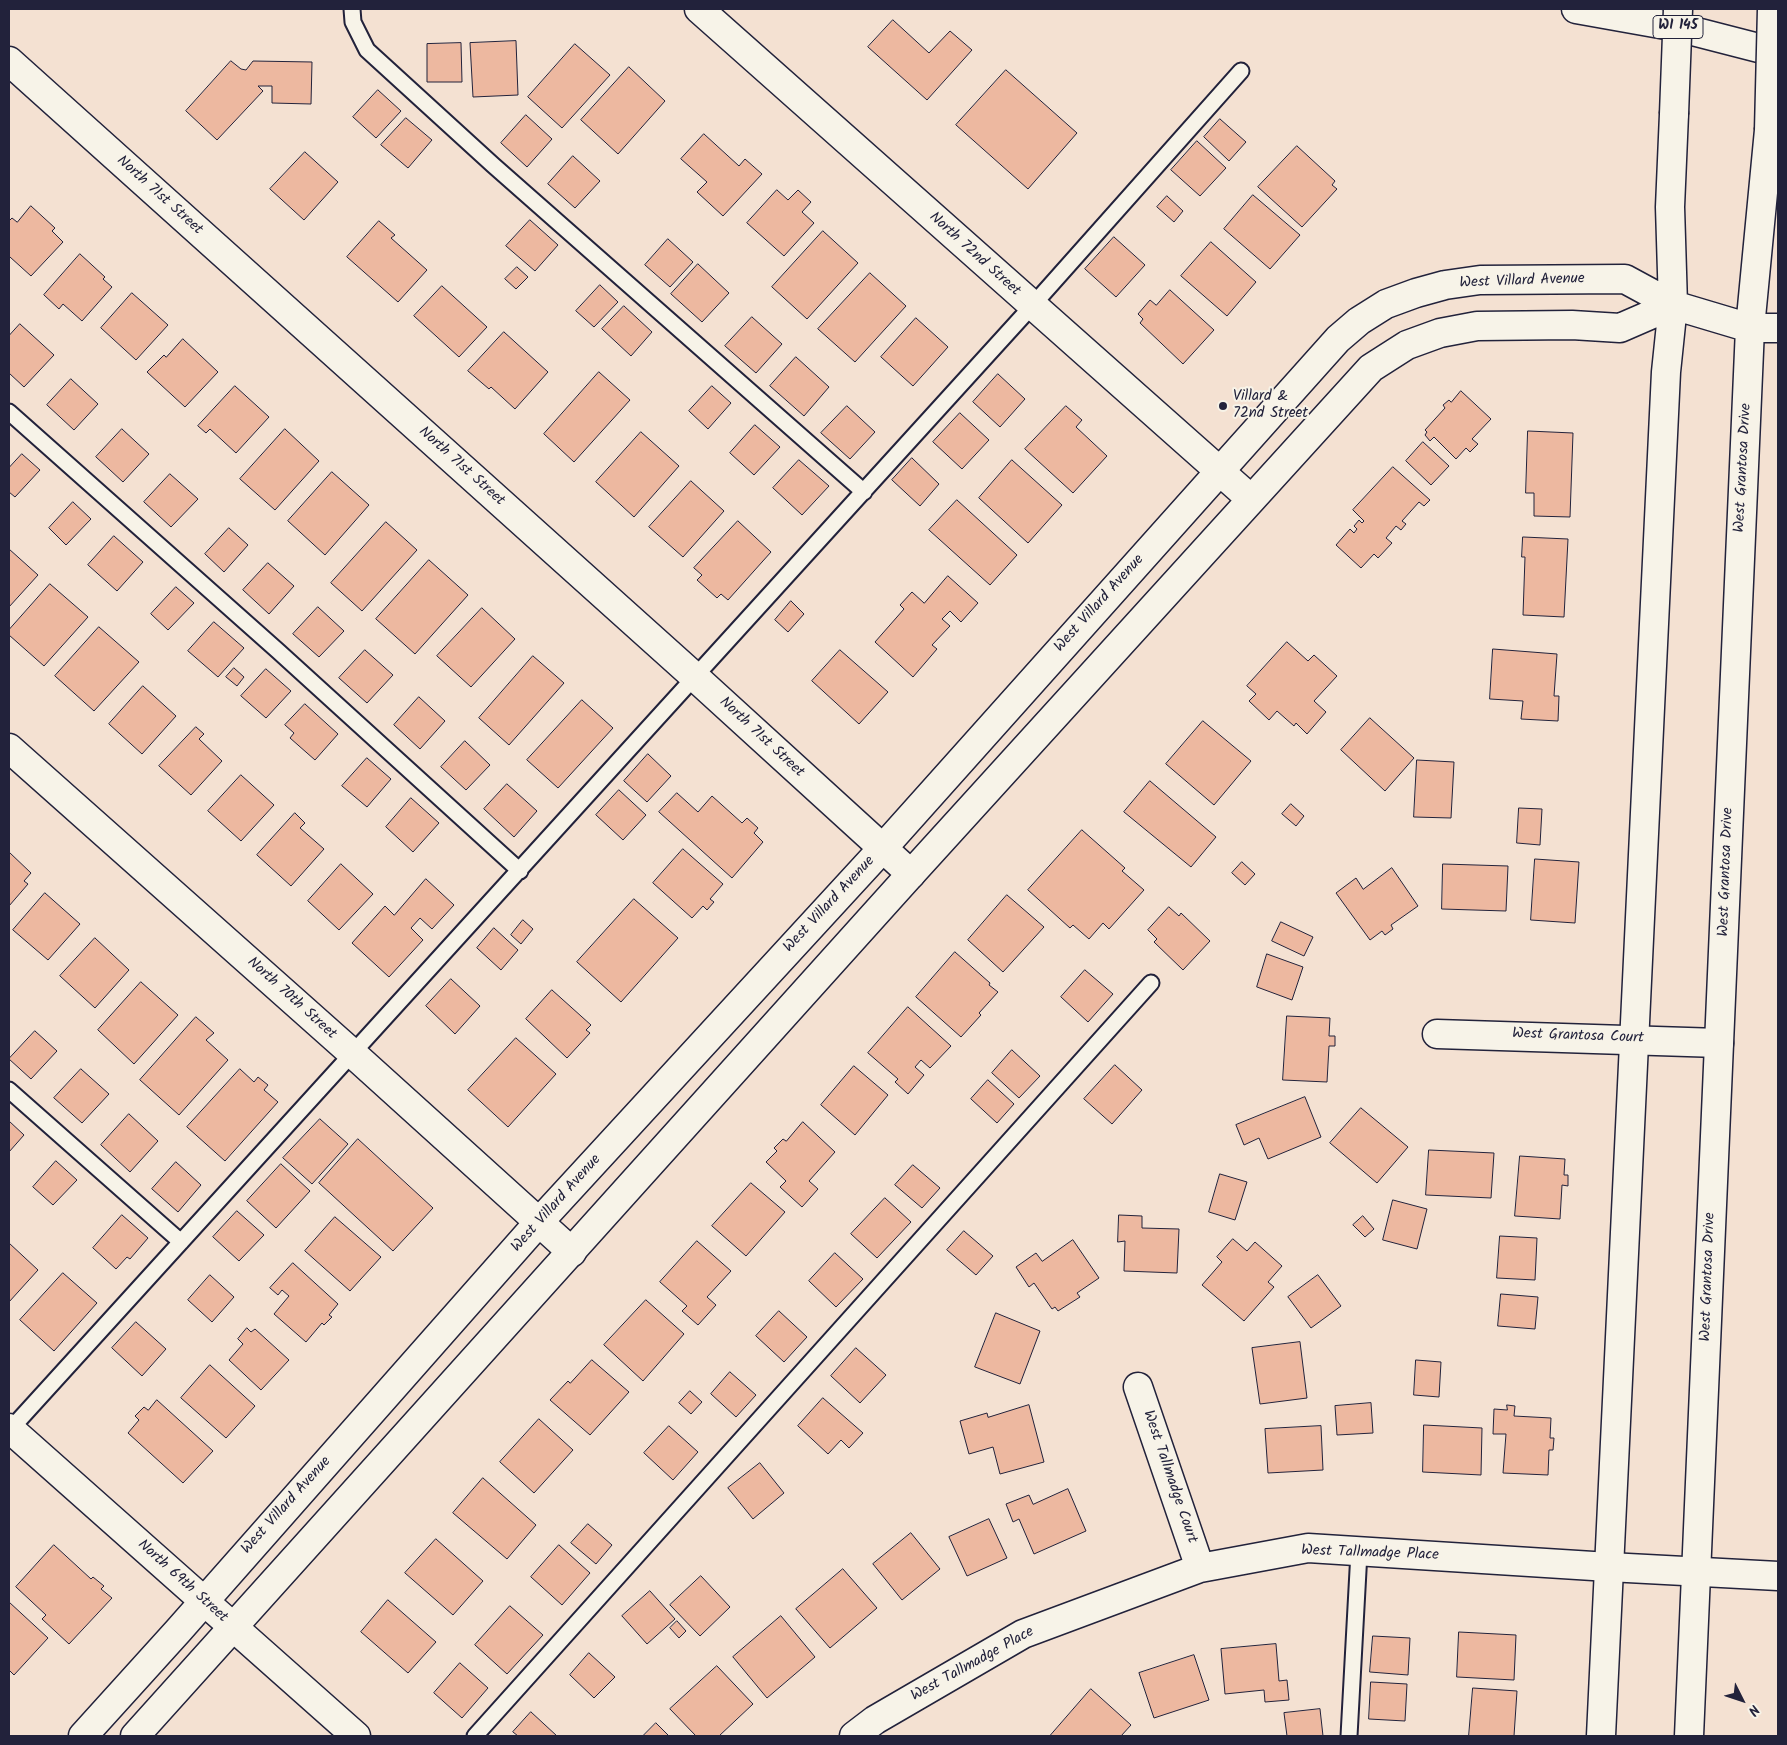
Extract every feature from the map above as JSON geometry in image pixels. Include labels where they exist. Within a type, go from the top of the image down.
[{"type":"main road","name":"North 72nd Street","points":[[699,9],[1218,472],[1251,499]]},
{"type":"main road","name":"WI 145","points":[[1576,9],[1677,27],[1778,53]]},
{"type":"main road","points":[[1602,1736],[1666,372],[1673,305],[1670,207],[1678,9]]},
{"type":"main road","name":"West Grantosa Drive","points":[[1689,1736],[1750,328],[1769,130],[1772,9]]},
{"type":"main road","name":"North 71st Street","points":[[9,61],[696,678],[911,874]]},
{"type":"main road","name":"West Villard Avenue","points":[[83,1736],[204,1602],[539,1222],[882,849],[1338,339],[1359,321],[1386,304],[1445,285],[1480,280],[1624,279],[1673,305],[1750,328],[1778,328]]},
{"type":"main road","points":[[135,1736],[911,874],[1371,368],[1406,345],[1440,333],[1477,326],[1572,325],[1620,328],[1673,305]]},
{"type":"main road","name":"North 70th Street","points":[[9,748],[352,1053],[572,1252]]},
{"type":"main road","name":"West Grantosa Court","points":[[1437,1034],[1719,1043]]},
{"type":"main road","name":"West Tallmadge Court","points":[[1138,1387],[1200,1568]]},
{"type":"main road","name":"North 69th Street","points":[[9,1430],[356,1736]]},
{"type":"main road","name":"West Tallmadge Place","points":[[854,1736],[874,1720],[1023,1634],[1200,1568],[1308,1548],[1778,1576]]},
{"type":"lane","points":[[352,9],[353,22],[367,50],[493,165],[864,492]]},
{"type":"lane","points":[[9,1430],[696,678],[1032,306],[1240,71]]},
{"type":"lane","points":[[9,412],[264,638],[520,870]]},
{"type":"lane","points":[[476,1736],[1151,983]]},
{"type":"lane","points":[[9,1090],[181,1242]]},
{"type":"lane","points":[[1350,1736],[1359,1552]]},
{"type":"building","points":[[893,20],[929,53],[950,31],[972,50],[927,100],[868,47]]},
{"type":"building","points":[[516,41],[518,95],[473,97],[470,43]]},
{"type":"building","points":[[461,43],[462,82],[427,82],[427,44]]},
{"type":"building","points":[[575,44],[610,75],[562,128],[528,97]]},
{"type":"building","points":[[231,61],[241,69],[246,70],[253,61],[312,62],[311,104],[272,103],[272,86],[258,86],[263,91],[217,140],[186,111]]},
{"type":"building","points":[[629,67],[665,101],[618,154],[581,120]]},
{"type":"building","points":[[1006,70],[1077,133],[1028,189],[956,125]]},
{"type":"building","points":[[378,90],[401,111],[376,138],[353,117]]},
{"type":"building","points":[[526,115],[552,139],[527,167],[501,143]]},
{"type":"building","points":[[406,118],[432,140],[408,168],[381,145]]},
{"type":"building","points":[[1220,119],[1246,142],[1229,161],[1204,137]]},
{"type":"building","points":[[704,134],[739,166],[745,159],[762,174],[723,216],[697,192],[707,182],[681,159]]},
{"type":"building","points":[[1197,141],[1226,168],[1200,196],[1171,170]]},
{"type":"building","points":[[1297,146],[1335,181],[1332,185],[1337,189],[1302,227],[1258,187]]},
{"type":"building","points":[[305,152],[338,182],[304,220],[270,189]]},
{"type":"building","points":[[573,156],[600,181],[575,208],[548,184]]},
{"type":"building","points":[[777,190],[788,200],[798,190],[811,202],[802,212],[814,223],[784,256],[747,223]]},
{"type":"building","points":[[1253,195],[1300,235],[1270,269],[1224,229]]},
{"type":"building","points":[[1167,196],[1183,211],[1174,222],[1157,207]]},
{"type":"building","points":[[31,206],[55,228],[52,231],[63,242],[31,276],[9,258],[9,221],[12,218],[17,222]]},
{"type":"building","points":[[530,220],[558,245],[535,271],[506,246]]},
{"type":"building","points":[[379,221],[395,235],[391,238],[427,270],[398,302],[347,257]]},
{"type":"building","points":[[823,231],[858,263],[807,319],[772,287]]},
{"type":"building","points":[[1114,237],[1145,265],[1116,297],[1085,269]]},
{"type":"building","points":[[668,239],[693,262],[670,287],[645,265]]},
{"type":"building","points":[[1211,242],[1256,282],[1227,316],[1181,276]]},
{"type":"building","points":[[80,254],[105,277],[103,279],[112,287],[82,321],[63,304],[59,309],[44,295]]},
{"type":"building","points":[[698,264],[729,293],[702,322],[671,294]]},
{"type":"building","points":[[517,267],[528,277],[516,289],[505,279]]},
{"type":"building","points":[[870,273],[906,306],[855,362],[818,329]]},
{"type":"building","points":[[600,285],[618,302],[594,327],[576,311]]},
{"type":"building","points":[[442,286],[487,327],[459,357],[414,316]]},
{"type":"building","points":[[1170,290],[1214,330],[1183,364],[1140,323],[1143,319],[1138,314],[1150,300],[1156,305]]},
{"type":"building","points":[[132,293],[168,325],[136,360],[101,328]]},
{"type":"building","points":[[624,306],[652,332],[631,356],[602,329]]},
{"type":"building","points":[[752,317],[782,344],[756,373],[725,346]]},
{"type":"building","points":[[916,318],[948,347],[913,386],[881,357]]},
{"type":"building","points":[[20,324],[54,355],[24,387],[9,373],[9,336]]},
{"type":"building","points":[[504,332],[548,372],[515,409],[491,387],[489,389],[468,371]]},
{"type":"building","points":[[183,339],[218,372],[185,407],[147,372],[164,355],[166,357]]},
{"type":"building","points":[[796,357],[829,387],[804,416],[770,386]]},
{"type":"building","points":[[599,372],[630,400],[574,462],[544,434]]},
{"type":"building","points":[[998,374],[1025,399],[1000,427],[973,402]]},
{"type":"building","points":[[71,379],[98,404],[74,430],[47,405]]},
{"type":"building","points":[[235,386],[269,417],[236,453],[210,429],[206,433],[198,426]]},
{"type":"building","points":[[712,386],[731,403],[708,429],[689,411]]},
{"type":"building","points":[[1461,391],[1491,419],[1472,439],[1478,444],[1470,452],[1466,448],[1456,459],[1434,437],[1430,441],[1425,435],[1427,432],[1425,430],[1445,408],[1443,405],[1449,400],[1451,402]]},
{"type":"building","points":[[847,406],[875,432],[850,459],[821,433]]},
{"type":"building","points":[[1066,406],[1082,420],[1076,427],[1107,456],[1073,493],[1025,449]]},
{"type":"building","points":[[960,413],[989,440],[962,469],[933,442]]},
{"type":"building","points":[[755,425],[780,447],[754,475],[730,453]]},
{"type":"building","points":[[122,429],[149,454],[123,482],[96,457]]},
{"type":"building","points":[[285,429],[319,461],[275,510],[240,479]]},
{"type":"building","points":[[1528,431],[1573,433],[1570,517],[1534,516],[1534,493],[1526,493]]},
{"type":"building","points":[[641,432],[679,466],[634,517],[596,482]]},
{"type":"building","points":[[1423,442],[1449,466],[1431,485],[1406,461]]},
{"type":"building","points":[[22,454],[40,470],[15,497],[9,492],[9,468]]},
{"type":"building","points":[[912,458],[939,484],[920,506],[892,480]]},
{"type":"building","points":[[799,460],[829,486],[802,515],[773,488]]},
{"type":"building","points":[[1012,460],[1062,505],[1028,543],[979,498]]},
{"type":"building","points":[[1393,467],[1430,500],[1424,506],[1419,502],[1402,521],[1406,524],[1401,530],[1396,526],[1386,538],[1392,543],[1378,558],[1374,554],[1361,568],[1336,545],[1350,529],[1354,533],[1357,529],[1354,526],[1359,520],[1362,523],[1364,521],[1353,510]]},
{"type":"building","points":[[332,472],[369,505],[325,555],[288,521]]},
{"type":"building","points":[[170,474],[198,499],[171,527],[144,502]]},
{"type":"building","points":[[691,481],[724,511],[683,557],[649,527]]},
{"type":"building","points":[[957,500],[1017,555],[990,585],[929,530]]},
{"type":"building","points":[[73,502],[91,519],[66,545],[49,528]]},
{"type":"building","points":[[738,521],[771,552],[728,600],[721,594],[717,598],[697,580],[702,575],[694,568]]},
{"type":"building","points":[[386,522],[417,550],[362,611],[331,583]]},
{"type":"building","points":[[229,528],[248,545],[224,572],[205,554]]},
{"type":"building","points":[[114,536],[143,562],[117,591],[88,565]]},
{"type":"building","points":[[1523,537],[1568,539],[1564,617],[1523,615],[1525,557],[1522,557]]},
{"type":"building","points":[[9,549],[38,575],[9,607]]},
{"type":"building","points":[[429,560],[468,595],[415,654],[376,619]]},
{"type":"building","points":[[268,563],[294,586],[269,614],[243,590]]},
{"type":"building","points":[[948,576],[978,603],[961,622],[950,611],[942,619],[950,626],[932,645],[937,649],[913,677],[875,642],[904,609],[900,605],[912,592],[924,603]]},
{"type":"building","points":[[50,584],[88,617],[44,666],[9,635],[9,630]]},
{"type":"building","points":[[176,587],[194,603],[168,630],[151,614]]},
{"type":"building","points":[[791,601],[804,614],[788,632],[775,620]]},
{"type":"building","points":[[318,607],[344,631],[319,657],[293,634]]},
{"type":"building","points":[[482,608],[515,639],[471,687],[437,656]]},
{"type":"building","points":[[214,622],[244,648],[218,677],[188,651]]},
{"type":"building","points":[[99,627],[139,662],[94,711],[55,676]]},
{"type":"building","points":[[1287,642],[1308,661],[1314,655],[1337,676],[1314,701],[1326,712],[1307,734],[1296,723],[1294,726],[1277,711],[1269,720],[1249,701],[1256,694],[1247,686]]},
{"type":"building","points":[[1493,649],[1557,654],[1554,696],[1559,696],[1558,721],[1521,719],[1523,701],[1490,699]]},
{"type":"building","points":[[365,650],[393,675],[367,703],[339,678]]},
{"type":"building","points":[[840,650],[888,692],[859,724],[812,681]]},
{"type":"building","points":[[533,656],[564,683],[509,745],[479,718]]},
{"type":"building","points":[[234,668],[244,677],[237,686],[226,677]]},
{"type":"building","points":[[266,669],[291,691],[266,718],[241,696]]},
{"type":"building","points":[[143,686],[176,716],[142,754],[109,724]]},
{"type":"building","points":[[419,697],[445,721],[420,749],[394,725]]},
{"type":"building","points":[[582,700],[613,728],[558,788],[527,760]]},
{"type":"building","points":[[305,704],[338,734],[315,760],[290,738],[294,733],[285,725]]},
{"type":"building","points":[[1370,718],[1414,758],[1385,791],[1341,750]]},
{"type":"building","points":[[1203,721],[1251,761],[1214,805],[1166,764]]},
{"type":"building","points":[[196,727],[204,734],[199,739],[222,761],[191,795],[159,766]]},
{"type":"building","points":[[465,741],[490,765],[466,790],[441,767]]},
{"type":"building","points":[[648,754],[671,776],[647,802],[624,781]]},
{"type":"building","points":[[367,758],[391,779],[367,807],[342,786]]},
{"type":"building","points":[[1417,760],[1454,762],[1451,818],[1414,817]]},
{"type":"building","points":[[241,775],[274,805],[241,841],[208,811]]},
{"type":"building","points":[[1150,781],[1216,837],[1191,867],[1124,812]]},
{"type":"building","points":[[507,784],[537,811],[514,837],[484,809]]},
{"type":"building","points":[[619,790],[646,815],[623,840],[596,815]]},
{"type":"building","points":[[677,793],[698,812],[712,796],[742,823],[747,818],[758,828],[754,833],[763,842],[732,878],[659,812]]},
{"type":"building","points":[[411,798],[439,823],[413,852],[386,827]]},
{"type":"building","points":[[1291,804],[1304,816],[1296,826],[1282,814]]},
{"type":"building","points":[[1519,808],[1542,809],[1540,845],[1517,843]]},
{"type":"building","points":[[295,813],[305,823],[300,828],[324,849],[291,886],[257,855]]},
{"type":"building","points":[[1082,830],[1125,868],[1122,871],[1144,890],[1109,929],[1103,923],[1089,939],[1073,925],[1070,928],[1028,890]]},
{"type":"building","points":[[683,849],[723,884],[710,899],[714,902],[707,910],[703,906],[692,918],[653,883]]},
{"type":"building","points":[[9,852],[31,873],[24,881],[28,884],[9,906]]},
{"type":"building","points":[[1535,859],[1579,862],[1575,923],[1531,920]]},
{"type":"building","points":[[1242,862],[1255,874],[1245,885],[1232,873]]},
{"type":"building","points":[[341,864],[373,894],[339,930],[308,901]]},
{"type":"building","points":[[1443,864],[1508,866],[1506,911],[1442,909]]},
{"type":"building","points":[[1392,868],[1418,906],[1391,925],[1393,929],[1385,935],[1382,931],[1370,940],[1336,893],[1356,878],[1363,889]]},
{"type":"building","points":[[426,879],[454,905],[432,929],[420,918],[411,928],[423,940],[389,977],[352,943],[385,906],[394,915]]},
{"type":"building","points":[[45,893],[80,924],[48,960],[13,930]]},
{"type":"building","points":[[1007,895],[1044,927],[1003,972],[968,940]]},
{"type":"building","points":[[634,899],[678,938],[621,1002],[577,962]]},
{"type":"building","points":[[1169,907],[1179,916],[1181,913],[1210,941],[1183,970],[1154,942],[1157,939],[1148,930]]},
{"type":"building","points":[[523,920],[533,929],[521,944],[511,935]]},
{"type":"building","points":[[1281,922],[1313,937],[1304,956],[1272,941]]},
{"type":"building","points":[[494,928],[518,950],[501,970],[477,948]]},
{"type":"building","points":[[95,938],[129,970],[95,1008],[60,976]]},
{"type":"building","points":[[955,952],[998,992],[961,1037],[916,997]]},
{"type":"building","points":[[1267,954],[1303,967],[1292,1000],[1257,987]]},
{"type":"building","points":[[1085,970],[1113,994],[1088,1022],[1061,997]]},
{"type":"building","points":[[451,979],[480,1006],[455,1034],[426,1006]]},
{"type":"building","points":[[141,982],[178,1015],[134,1064],[98,1030]]},
{"type":"building","points":[[552,990],[591,1025],[586,1030],[590,1033],[567,1058],[526,1019]]},
{"type":"building","points":[[908,1007],[951,1046],[930,1068],[921,1060],[915,1067],[924,1075],[908,1094],[895,1082],[898,1079],[868,1053]]},
{"type":"building","points":[[1287,1016],[1330,1018],[1329,1036],[1335,1036],[1335,1046],[1329,1046],[1327,1082],[1283,1080]]},
{"type":"building","points":[[196,1017],[214,1033],[206,1040],[228,1060],[179,1115],[140,1080]]},
{"type":"building","points":[[35,1031],[57,1051],[31,1079],[9,1059]]},
{"type":"building","points":[[516,1038],[556,1074],[508,1127],[468,1090]]},
{"type":"building","points":[[1012,1050],[1040,1076],[1019,1098],[992,1073]]},
{"type":"building","points":[[1115,1065],[1142,1090],[1112,1124],[1084,1099]]},
{"type":"building","points":[[854,1066],[888,1095],[855,1135],[821,1105]]},
{"type":"building","points":[[81,1069],[109,1094],[82,1123],[54,1098]]},
{"type":"building","points":[[240,1069],[254,1082],[258,1077],[268,1085],[264,1090],[278,1102],[225,1161],[187,1127]]},
{"type":"building","points":[[988,1080],[1014,1104],[997,1123],[971,1099]]},
{"type":"building","points":[[1305,1097],[1321,1137],[1268,1159],[1259,1138],[1244,1145],[1236,1125]]},
{"type":"building","points":[[1361,1108],[1408,1147],[1377,1183],[1330,1143]]},
{"type":"building","points":[[129,1114],[158,1141],[130,1172],[101,1145]]},
{"type":"building","points":[[320,1119],[348,1144],[312,1184],[283,1158]]},
{"type":"building","points":[[9,1121],[24,1135],[9,1152]]},
{"type":"building","points":[[803,1122],[835,1152],[809,1181],[818,1189],[802,1207],[780,1187],[786,1181],[766,1162],[777,1151],[774,1148],[783,1139],[786,1141]]},
{"type":"building","points":[[358,1139],[433,1208],[393,1251],[319,1183]]},
{"type":"building","points":[[1429,1150],[1494,1153],[1491,1198],[1426,1195]]},
{"type":"building","points":[[1520,1156],[1565,1159],[1564,1175],[1568,1175],[1568,1186],[1562,1185],[1560,1219],[1515,1216]]},
{"type":"building","points":[[56,1161],[77,1180],[53,1205],[33,1187]]},
{"type":"building","points":[[176,1162],[201,1185],[178,1212],[152,1189]]},
{"type":"building","points":[[281,1164],[310,1191],[276,1228],[247,1201]]},
{"type":"building","points":[[913,1165],[940,1188],[922,1208],[895,1185]]},
{"type":"building","points":[[1220,1174],[1247,1182],[1235,1220],[1209,1212]]},
{"type":"building","points":[[751,1183],[785,1212],[746,1256],[712,1226]]},
{"type":"building","points":[[885,1198],[911,1222],[877,1258],[851,1234]]},
{"type":"building","points":[[1393,1200],[1427,1209],[1417,1249],[1383,1240]]},
{"type":"building","points":[[237,1211],[264,1235],[239,1261],[213,1237]]},
{"type":"building","points":[[122,1215],[148,1238],[130,1259],[127,1257],[116,1269],[93,1248]]},
{"type":"building","points":[[1119,1215],[1142,1216],[1142,1228],[1179,1229],[1177,1273],[1124,1271],[1125,1241],[1118,1242]]},
{"type":"building","points":[[1363,1216],[1374,1229],[1365,1237],[1353,1225]]},
{"type":"building","points":[[335,1217],[381,1257],[350,1291],[305,1251]]},
{"type":"building","points":[[964,1231],[993,1256],[976,1275],[947,1250]]},
{"type":"building","points":[[1500,1236],[1537,1238],[1535,1280],[1497,1278]]},
{"type":"building","points":[[1233,1239],[1247,1251],[1255,1242],[1282,1266],[1268,1282],[1274,1287],[1244,1321],[1202,1285],[1222,1262],[1217,1257]]},
{"type":"building","points":[[1073,1240],[1099,1278],[1077,1293],[1080,1297],[1058,1311],[1055,1307],[1052,1309],[1034,1283],[1029,1287],[1016,1267],[1036,1253],[1042,1261]]},
{"type":"building","points":[[697,1241],[731,1271],[707,1297],[716,1305],[698,1325],[682,1311],[687,1306],[660,1282]]},
{"type":"building","points":[[9,1243],[38,1270],[9,1302]]},
{"type":"building","points":[[835,1253],[863,1279],[836,1307],[809,1281]]},
{"type":"building","points":[[293,1263],[338,1304],[329,1315],[332,1317],[324,1325],[322,1323],[306,1342],[274,1314],[289,1296],[282,1290],[278,1295],[270,1288]]},
{"type":"building","points":[[63,1273],[97,1303],[54,1351],[20,1320]]},
{"type":"building","points":[[210,1275],[234,1297],[212,1322],[188,1300]]},
{"type":"building","points":[[1318,1275],[1341,1306],[1311,1328],[1288,1297]]},
{"type":"building","points":[[1501,1294],[1538,1297],[1535,1329],[1498,1326]]},
{"type":"building","points":[[646,1300],[684,1334],[643,1381],[604,1345]]},
{"type":"building","points":[[779,1311],[807,1337],[784,1362],[756,1336]]},
{"type":"building","points":[[996,1313],[1040,1331],[1020,1384],[975,1367]]},
{"type":"building","points":[[136,1322],[166,1349],[142,1376],[112,1348]]},
{"type":"building","points":[[247,1328],[251,1332],[255,1329],[289,1360],[261,1390],[229,1360],[243,1344],[238,1339]]},
{"type":"building","points":[[1300,1342],[1307,1398],[1260,1404],[1252,1348]]},
{"type":"building","points":[[856,1348],[886,1375],[860,1403],[831,1376]]},
{"type":"building","points":[[592,1360],[629,1392],[590,1435],[550,1400]]},
{"type":"building","points":[[1416,1360],[1441,1362],[1439,1397],[1414,1395]]},
{"type":"building","points":[[210,1365],[255,1406],[226,1438],[181,1398]]},
{"type":"building","points":[[730,1372],[756,1395],[736,1417],[711,1394]]},
{"type":"building","points":[[690,1391],[702,1402],[691,1414],[679,1403]]},
{"type":"building","points":[[823,1398],[863,1433],[849,1448],[841,1440],[828,1454],[798,1426]]},
{"type":"building","points":[[157,1400],[213,1451],[183,1483],[128,1433],[139,1420],[135,1416],[144,1407],[148,1410]]},
{"type":"building","points":[[1371,1403],[1373,1433],[1337,1435],[1335,1406]]},
{"type":"building","points":[[1029,1405],[1044,1462],[1000,1474],[993,1447],[969,1454],[960,1421],[987,1413],[988,1417]]},
{"type":"building","points":[[1507,1405],[1515,1406],[1514,1416],[1551,1418],[1550,1438],[1554,1438],[1553,1450],[1549,1450],[1548,1475],[1503,1473],[1506,1434],[1493,1434],[1494,1409],[1507,1410]]},
{"type":"building","points":[[539,1419],[573,1450],[534,1493],[500,1462]]},
{"type":"building","points":[[1424,1425],[1482,1428],[1481,1475],[1423,1472]]},
{"type":"building","points":[[669,1426],[698,1452],[673,1480],[644,1453]]},
{"type":"building","points":[[1321,1426],[1323,1470],[1268,1473],[1265,1429]]},
{"type":"building","points":[[760,1463],[784,1493],[753,1519],[728,1488]]},
{"type":"building","points":[[483,1478],[536,1525],[507,1559],[453,1513]]},
{"type":"building","points":[[1068,1489],[1086,1531],[1034,1554],[1019,1519],[1013,1522],[1006,1504],[1029,1495],[1033,1504]]},
{"type":"building","points":[[989,1519],[1007,1558],[967,1576],[949,1537]]},
{"type":"building","points":[[588,1524],[612,1545],[596,1564],[571,1543]]},
{"type":"building","points":[[911,1533],[940,1569],[902,1600],[873,1564]]},
{"type":"building","points":[[436,1539],[483,1581],[453,1615],[405,1573]]},
{"type":"building","points":[[54,1545],[91,1579],[93,1577],[104,1586],[101,1589],[112,1598],[69,1644],[42,1619],[46,1615],[16,1587]]},
{"type":"building","points":[[559,1545],[590,1573],[562,1605],[531,1577]]},
{"type":"building","points":[[843,1569],[877,1608],[830,1648],[796,1609]]},
{"type":"building","points":[[701,1576],[730,1607],[700,1636],[670,1605]]},
{"type":"building","points":[[650,1591],[675,1619],[647,1644],[622,1616]]},
{"type":"building","points":[[388,1600],[436,1642],[408,1673],[361,1632]]},
{"type":"building","points":[[9,1602],[48,1638],[14,1675],[9,1670]]},
{"type":"building","points":[[510,1606],[543,1635],[507,1674],[475,1645]]},
{"type":"building","points":[[781,1616],[815,1657],[767,1698],[733,1657]]},
{"type":"building","points":[[677,1621],[686,1631],[679,1638],[670,1628]]},
{"type":"building","points":[[1459,1632],[1516,1635],[1514,1680],[1457,1677]]},
{"type":"building","points":[[1373,1636],[1410,1638],[1408,1675],[1370,1672]]},
{"type":"building","points":[[1276,1644],[1279,1681],[1287,1680],[1289,1700],[1265,1702],[1264,1690],[1225,1694],[1221,1649]]},
{"type":"building","points":[[589,1653],[615,1677],[594,1698],[570,1675]]},
{"type":"building","points":[[1194,1655],[1209,1700],[1154,1718],[1139,1673]]},
{"type":"building","points":[[460,1663],[488,1688],[462,1718],[434,1693]]},
{"type":"building","points":[[717,1666],[753,1704],[719,1736],[696,1736],[670,1709]]},
{"type":"building","points":[[1371,1682],[1407,1684],[1405,1721],[1369,1719]]},
{"type":"building","points":[[1473,1688],[1517,1691],[1514,1736],[1469,1736]]},
{"type":"building","points":[[1091,1689],[1131,1725],[1121,1736],[1050,1736]]},
{"type":"building","points":[[1320,1709],[1323,1736],[1287,1736],[1284,1713]]},
{"type":"building","points":[[531,1712],[557,1736],[518,1736],[513,1732]]},
{"type":"building","points":[[656,1723],[669,1736],[643,1736]]},
{"type":"place","name":"Villard & 72nd Street","points":[[1223,406]]}]
